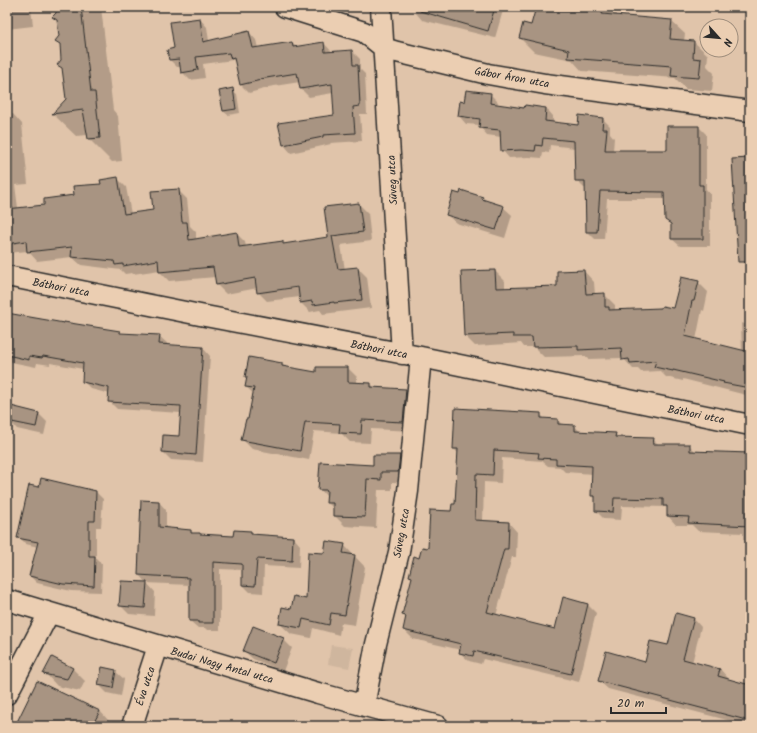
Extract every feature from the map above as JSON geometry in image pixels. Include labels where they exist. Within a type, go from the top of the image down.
[{"type":"street","name":"Gábor Áron utca","points":[[285,7],[364,32],[371,36],[384,48],[508,78],[750,110]]},
{"type":"street","name":"Süveg utca","points":[[364,706],[376,644],[400,545],[408,491],[411,356],[381,7]]},
{"type":"street","name":"Báthori utca","points":[[7,276],[750,425]]},
{"type":"street","name":"Budai Nagy Antal utca","points":[[7,598],[48,613],[158,646],[438,726]]},
{"type":"street","points":[[7,694],[48,613]]},
{"type":"street","name":"Éva utca","points":[[132,726],[158,646]]},
{"type":"shaded area","points":[[331,645],[353,648],[349,668],[328,664]]},
{"type":"building","points":[[81,7],[91,92],[95,92],[100,138],[88,139],[83,110],[52,114],[66,99],[62,68],[57,65],[61,60],[60,44],[55,41],[59,36],[57,20],[52,17],[56,13],[56,8]]},
{"type":"building","points":[[421,7],[495,7],[488,31],[420,11]]},
{"type":"building","points":[[536,7],[603,7],[602,14],[672,20],[670,39],[694,41],[693,58],[701,59],[699,78],[671,76],[672,66],[568,58],[569,50],[519,38],[523,23],[531,25]]},
{"type":"building","points":[[200,18],[203,42],[249,31],[253,48],[292,42],[293,47],[324,42],[325,52],[352,50],[353,65],[358,65],[360,106],[353,107],[355,133],[323,135],[323,137],[283,145],[278,123],[334,115],[332,84],[300,89],[297,73],[260,79],[261,80],[240,85],[234,58],[231,59],[229,53],[196,57],[198,70],[181,73],[179,59],[169,60],[167,50],[174,48],[170,22]]},
{"type":"building","points":[[233,88],[236,109],[223,111],[219,91]]},
{"type":"building","points":[[466,90],[491,93],[490,103],[524,108],[525,105],[546,108],[545,121],[578,125],[579,115],[603,118],[602,129],[607,129],[605,150],[667,150],[667,126],[699,126],[699,185],[703,185],[703,239],[671,239],[671,224],[665,220],[664,192],[600,191],[597,232],[586,232],[585,181],[575,181],[574,141],[543,138],[542,146],[536,145],[535,151],[501,151],[500,130],[479,128],[480,119],[458,116],[460,101],[464,102]]},
{"type":"building","points":[[750,158],[750,262],[738,262],[732,159]]},
{"type":"building","points":[[118,177],[124,214],[153,210],[151,191],[179,189],[182,222],[187,222],[189,240],[237,232],[239,247],[283,241],[283,244],[328,237],[324,207],[359,203],[363,232],[332,236],[338,269],[358,267],[362,300],[313,305],[312,301],[300,303],[298,287],[257,293],[255,278],[216,285],[213,267],[159,272],[158,260],[123,266],[123,264],[115,265],[114,261],[71,257],[72,247],[27,252],[26,241],[7,244],[7,209],[44,205],[44,199],[74,195],[73,186],[101,184],[100,180]]},
{"type":"building","points":[[461,190],[504,206],[496,230],[446,215],[453,192],[460,194]]},
{"type":"building","points":[[495,270],[496,288],[557,286],[557,271],[584,270],[586,294],[605,293],[605,307],[609,307],[609,310],[661,308],[662,306],[673,308],[681,277],[699,281],[694,301],[692,301],[685,336],[750,352],[750,388],[654,367],[656,361],[630,363],[629,359],[622,360],[621,348],[578,350],[578,346],[533,347],[532,337],[513,337],[513,334],[464,336],[461,271]]},
{"type":"building","points":[[7,313],[120,331],[120,333],[160,335],[159,344],[203,347],[196,455],[162,452],[163,435],[179,436],[181,406],[108,402],[109,388],[82,382],[83,363],[43,356],[42,358],[29,356],[29,360],[7,355]]},
{"type":"building","points":[[249,357],[282,363],[282,366],[316,372],[316,367],[348,367],[348,382],[371,383],[371,387],[406,389],[403,422],[362,420],[361,434],[339,433],[340,424],[305,422],[300,451],[241,440],[246,419],[248,419],[254,388],[245,387],[247,377],[245,377]]},
{"type":"building","points":[[7,405],[39,413],[36,427],[7,421]]},
{"type":"building","points":[[455,408],[541,413],[541,418],[558,419],[558,424],[575,425],[575,431],[616,433],[615,437],[654,438],[653,444],[690,444],[690,451],[750,453],[750,526],[688,523],[689,517],[667,516],[667,506],[663,506],[663,499],[614,498],[613,512],[595,511],[595,496],[591,496],[592,466],[556,464],[556,459],[538,458],[539,453],[494,450],[493,475],[476,474],[475,520],[509,522],[508,549],[504,549],[487,612],[555,629],[563,597],[588,604],[571,674],[474,651],[473,656],[459,653],[461,644],[403,630],[406,616],[402,615],[412,577],[409,576],[414,556],[419,558],[422,547],[428,548],[430,510],[451,511],[452,504],[455,504],[458,449],[453,449]]},
{"type":"building","points":[[373,455],[400,455],[398,472],[381,472],[381,480],[367,479],[365,517],[333,516],[333,503],[326,503],[327,490],[318,490],[320,462],[373,465]]},
{"type":"building","points":[[41,478],[96,491],[95,521],[89,521],[89,556],[95,556],[94,586],[63,584],[29,576],[38,542],[17,538],[29,485],[39,487]]},
{"type":"building","points":[[141,500],[159,501],[159,527],[191,530],[191,533],[200,534],[233,536],[234,530],[251,531],[251,534],[293,537],[292,561],[257,559],[255,586],[242,585],[242,564],[213,562],[213,623],[198,623],[198,621],[189,621],[189,578],[138,575]]},
{"type":"building","points":[[326,541],[345,544],[343,553],[355,555],[345,615],[331,613],[329,625],[303,619],[301,628],[279,624],[282,607],[291,609],[294,596],[306,599],[308,552],[324,553]]},
{"type":"building","points":[[121,581],[147,582],[145,608],[119,606]]},
{"type":"building","points":[[676,613],[694,618],[683,659],[720,669],[718,676],[750,685],[750,721],[598,681],[606,651],[645,662],[650,641],[668,645]]},
{"type":"building","points":[[253,626],[284,638],[274,663],[243,651]]},
{"type":"building","points":[[52,657],[73,668],[67,679],[43,674]]},
{"type":"building","points":[[102,667],[116,670],[113,688],[98,685]]},
{"type":"building","points":[[37,681],[100,711],[92,726],[15,726]]}]
